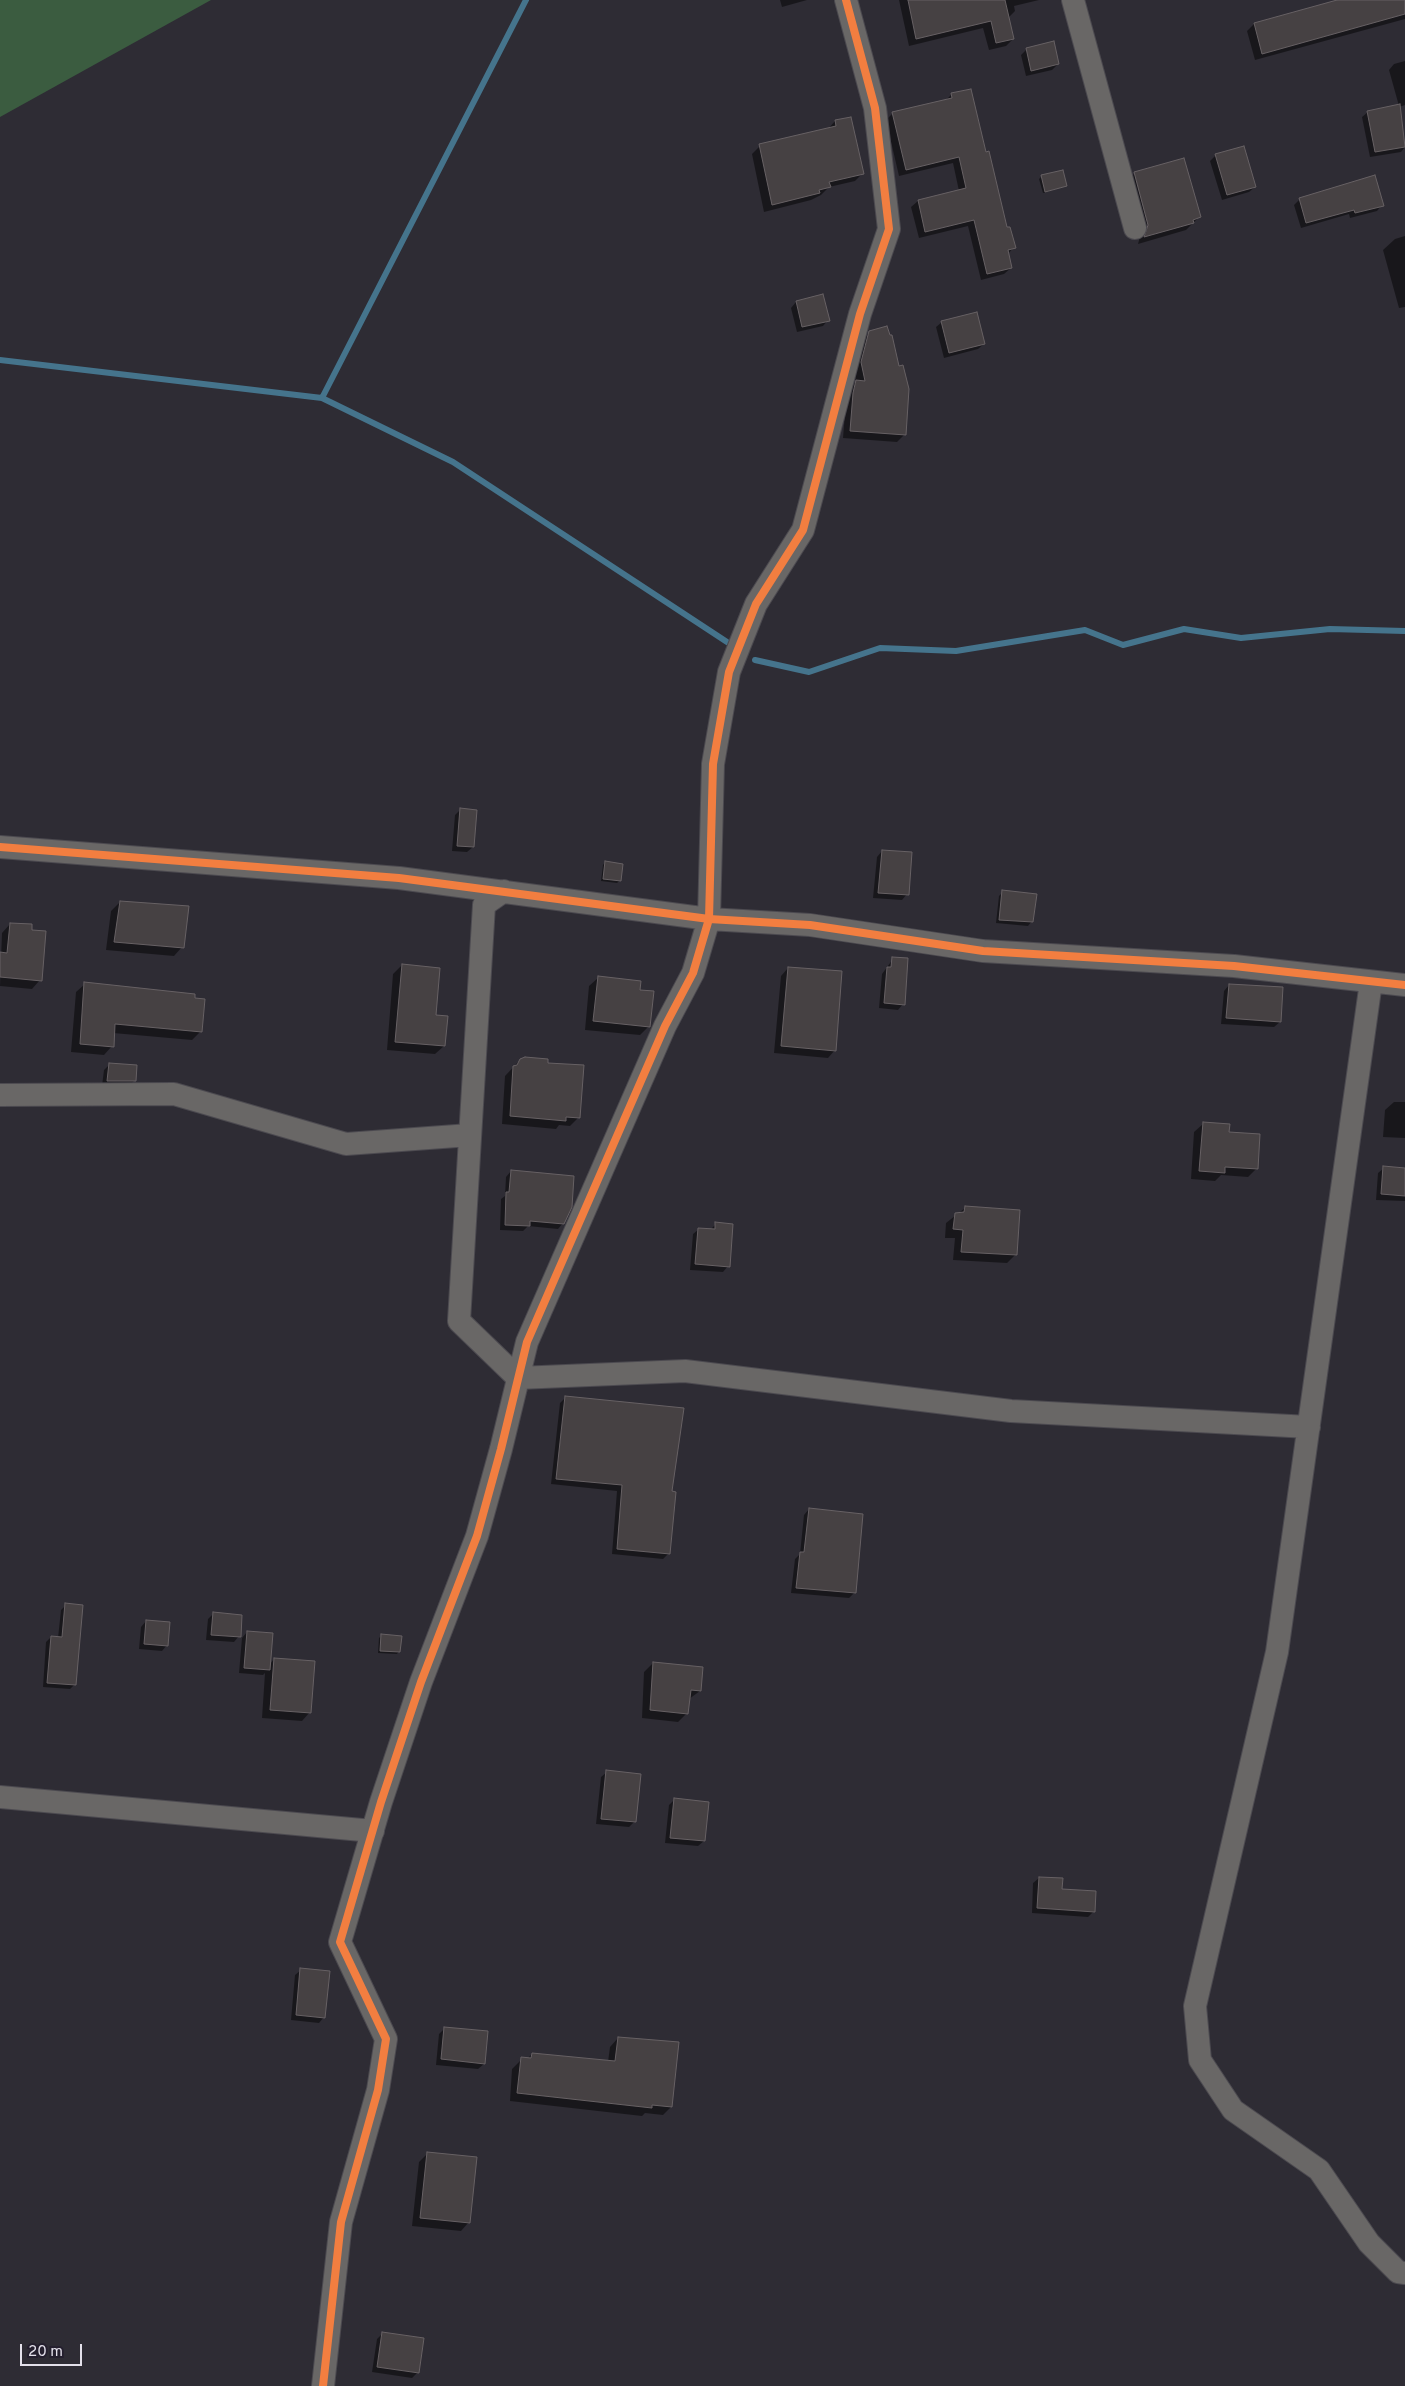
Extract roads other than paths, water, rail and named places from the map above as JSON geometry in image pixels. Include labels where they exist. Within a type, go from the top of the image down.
[{"type":"street","points":[[323,2386],[340,2222],[378,2090],[386,2039],[340,1942],[373,1830],[421,1682],[477,1536],[527,1342],[665,1026],[693,974],[709,920],[713,764],[729,672],[756,604],[803,530],[860,314],[889,229],[875,108],[846,0]]},
{"type":"street","points":[[1073,0],[1135,228]]},
{"type":"street","points":[[0,847],[399,878],[709,920],[810,926],[983,950],[1234,966],[1405,985]]},
{"type":"street","points":[[504,891],[484,905],[459,1321],[518,1378],[685,1371],[1011,1411],[1309,1427]]},
{"type":"street","points":[[1371,982],[1277,1652],[1195,2006],[1200,2060],[1233,2110],[1319,2170],[1369,2244],[1398,2272],[1405,2273]]},
{"type":"street","points":[[0,1095],[174,1094],[346,1144],[470,1135]]},
{"type":"street","points":[[0,1797],[373,1830]]},
{"type":"waterway","points":[[322,398],[526,0]]},
{"type":"waterway","points":[[0,360],[322,398],[453,462],[727,642]]},
{"type":"waterway","points":[[755,660],[809,672],[880,648],[956,651],[1085,630],[1123,645],[1184,629],[1241,638],[1330,629],[1405,631]]}]
